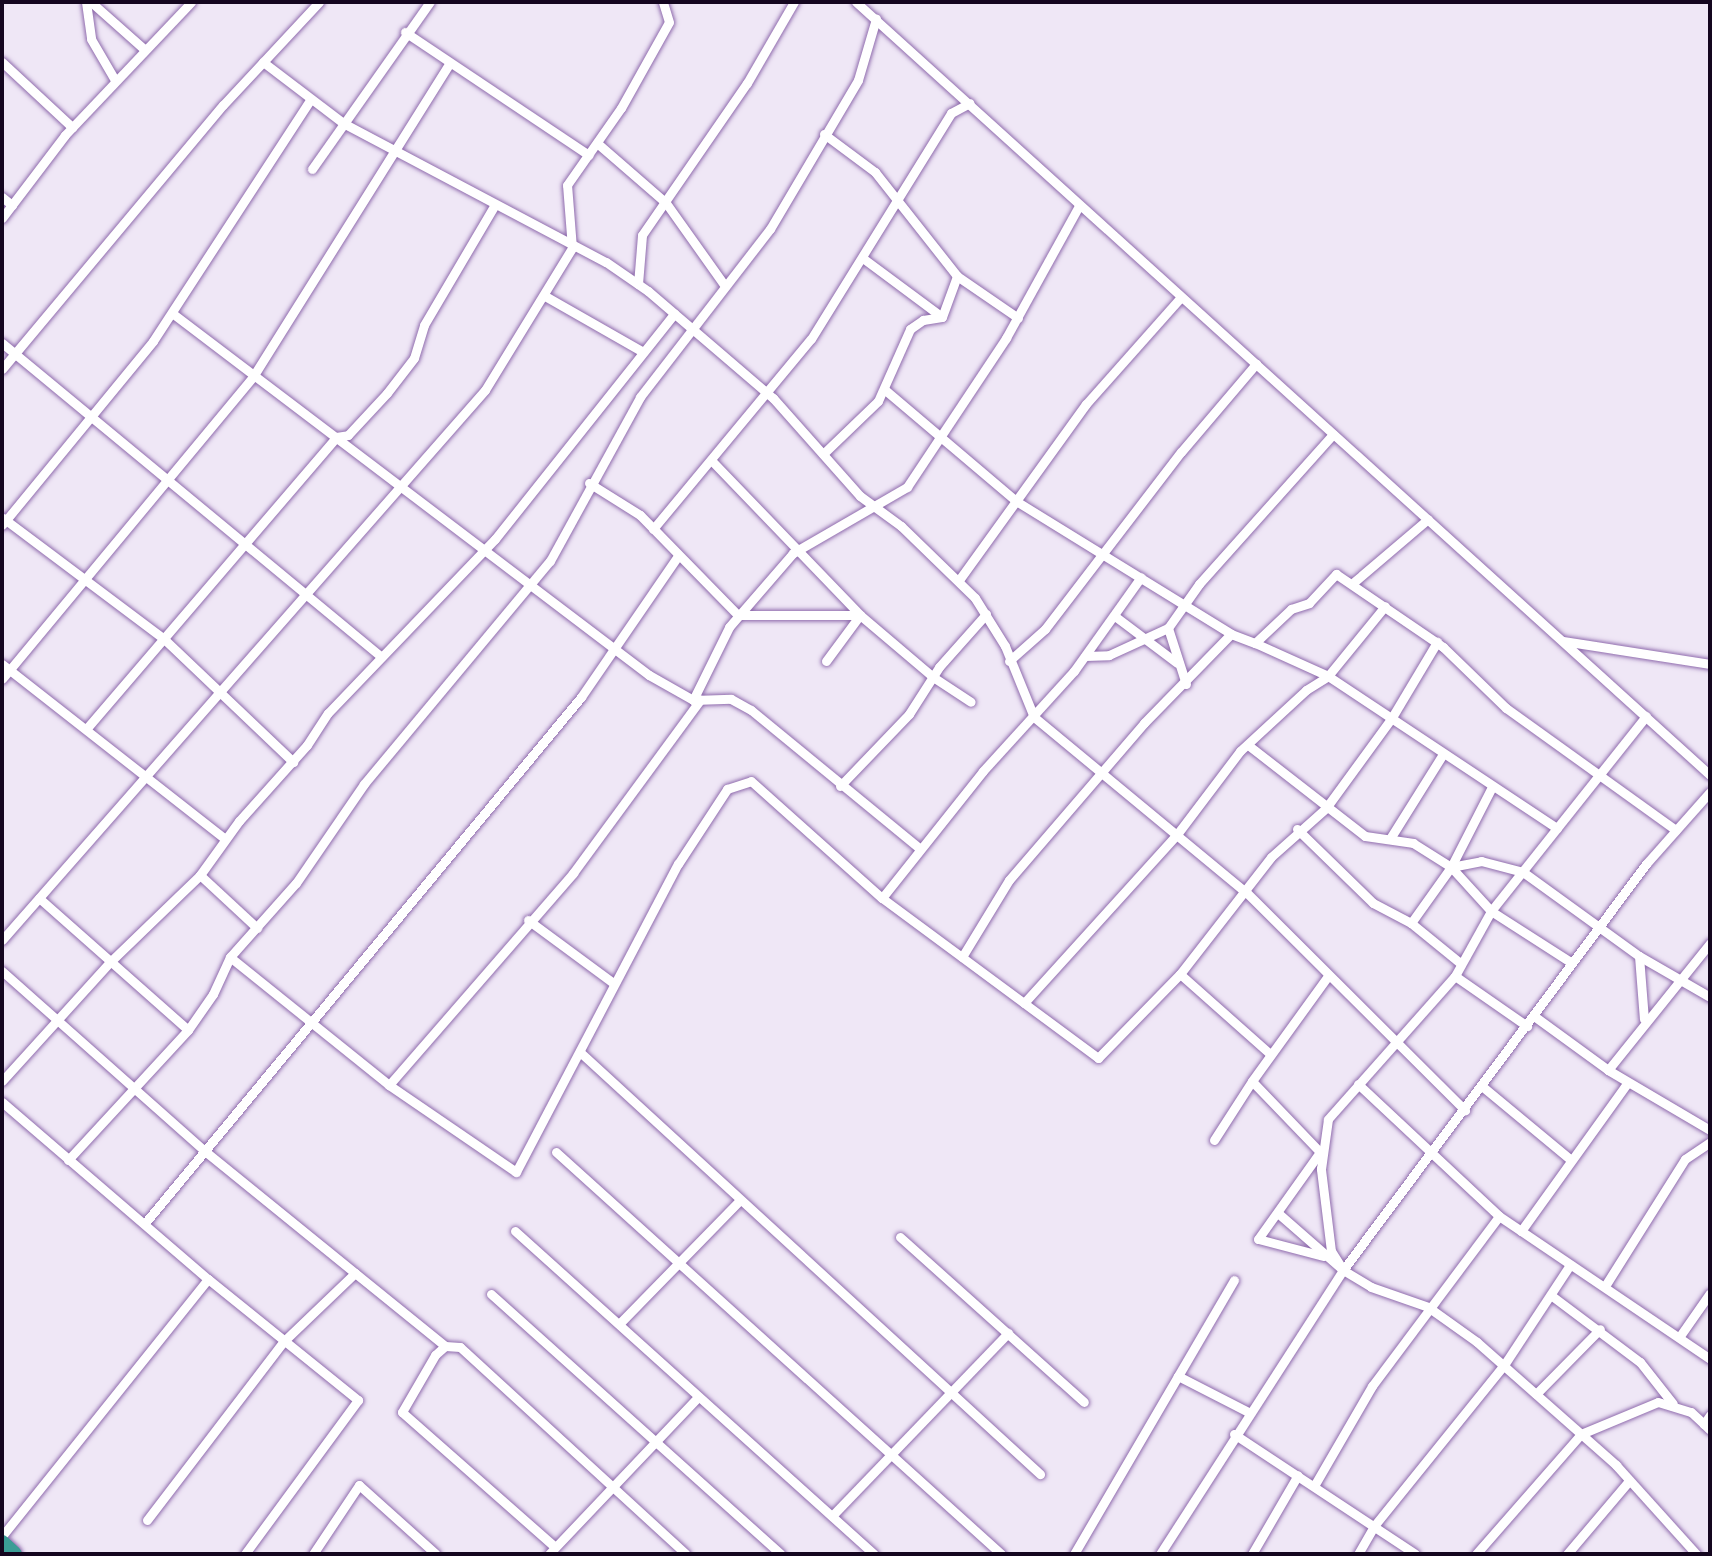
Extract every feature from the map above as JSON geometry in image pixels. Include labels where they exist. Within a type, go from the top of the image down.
[{"type":"highway","points":[[2,1543],[14,1554]]},
{"type":"street","points":[[89,2],[144,49]]},
{"type":"street","points":[[89,2],[91,39],[115,80]]},
{"type":"street","points":[[2,218],[72,127],[191,2]]},
{"type":"street","points":[[2,369],[263,62],[319,2]]},
{"type":"street","points":[[312,169],[405,32],[430,2]]},
{"type":"street","points":[[2,940],[485,390],[572,248],[564,196],[669,22],[663,2]]},
{"type":"street","points":[[638,284],[642,235],[666,203],[794,2]]},
{"type":"street","points":[[856,2],[1710,775]]},
{"type":"street","points":[[68,1160],[135,1091],[188,1030],[213,994],[230,957],[296,883],[364,784],[530,586],[568,529],[589,483],[640,397],[770,229],[858,80],[876,19]]},
{"type":"street","points":[[405,32],[589,155]]},
{"type":"street","points":[[2,62],[72,127]]},
{"type":"street","points":[[263,62],[343,123],[638,284],[767,393],[871,505],[959,580],[986,614],[1034,717],[1247,893],[1395,1044],[1465,1110]]},
{"type":"street","points":[[2,679],[6,667],[86,580],[254,375],[450,63]]},
{"type":"street","points":[[293,762],[217,695],[163,638],[3,521],[91,417],[172,313],[228,219],[310,100]]},
{"type":"street","points":[[653,529],[811,339],[864,259],[951,113],[970,103]]},
{"type":"street","points":[[824,134],[875,172],[957,276],[1018,318]]},
{"type":"street","points":[[597,143],[666,203],[725,286]]},
{"type":"street","points":[[2,197],[12,205]]},
{"type":"street","points":[[87,728],[246,546],[336,437],[354,430],[414,358],[424,325],[494,206]]},
{"type":"street","points":[[389,1085],[528,920],[573,873],[697,700],[708,663],[738,615],[798,550],[871,505],[890,500],[907,487],[1018,318],[1079,206]]},
{"type":"street","points":[[864,259],[942,317]]},
{"type":"street","points":[[942,317],[957,276]]},
{"type":"street","points":[[545,296],[643,352]]},
{"type":"street","points":[[959,580],[1086,404],[1181,297]]},
{"type":"street","points":[[172,313],[336,437],[399,490],[612,648],[697,700],[731,699],[751,710],[919,848]]},
{"type":"street","points":[[2,1081],[110,962],[200,875],[224,838],[293,762],[328,713],[481,552],[674,314]]},
{"type":"street","points":[[823,454],[849,433],[884,389],[910,329],[923,320],[942,317]]},
{"type":"street","points":[[2,343],[381,657]]},
{"type":"street","points":[[1009,661],[1045,629],[1181,452],[1256,364]]},
{"type":"street","points":[[884,389],[939,440],[1016,501],[1101,558],[1141,577],[1231,634],[1328,676],[1557,828]]},
{"type":"street","points":[[1085,656],[1109,655],[1168,628],[1333,434]]},
{"type":"street","points":[[711,460],[860,615],[933,677],[971,702]]},
{"type":"street","points":[[589,483],[653,529],[738,615],[860,615]]},
{"type":"street","points":[[1354,582],[1428,519]]},
{"type":"street","points":[[145,1223],[581,697],[678,556]]},
{"type":"street","points":[[1255,643],[1291,609],[1309,603],[1336,574],[1354,582],[1437,642],[1496,700],[1598,777],[1676,830]]},
{"type":"street","points":[[882,898],[919,848],[1085,656],[1116,617],[1141,577]]},
{"type":"street","points":[[1024,1003],[1178,833],[1211,783],[1306,690],[1328,676],[1385,606]]},
{"type":"street","points":[[840,786],[909,714],[933,677],[986,614]]},
{"type":"street","points":[[826,661],[860,615]]},
{"type":"street","points":[[1116,617],[1148,637],[1179,665]]},
{"type":"street","points":[[1168,628],[1186,684]]},
{"type":"street","points":[[962,957],[1009,880],[1099,771],[1231,634]]},
{"type":"street","points":[[1561,641],[1710,664]]},
{"type":"street","points":[[230,957],[389,1085],[516,1172],[678,864],[727,789],[738,782],[751,781],[882,898],[1098,1058],[1180,974],[1297,829],[1326,808],[1391,719],[1437,642]]},
{"type":"street","points":[[6,667],[224,838]]},
{"type":"street","points":[[1324,1256],[1258,1239],[1279,1214],[1320,1152],[1328,1119],[1455,976],[1491,911],[1646,716]]},
{"type":"street","points":[[1248,745],[1365,836],[1391,837],[1413,843],[1451,867],[1491,911],[1572,963]]},
{"type":"street","points":[[1391,837],[1443,754]]},
{"type":"street","points":[[1411,923],[1451,867],[1492,787]]},
{"type":"street","points":[[1160,1554],[1248,1412],[1343,1270],[1483,1087],[1600,926],[1710,792]]},
{"type":"street","points":[[1297,829],[1373,903],[1411,923],[1460,963]]},
{"type":"street","points":[[1451,867],[1481,861],[1523,872],[1639,956],[1710,997]]},
{"type":"street","points":[[200,875],[257,928]]},
{"type":"street","points":[[39,898],[188,1030]]},
{"type":"street","points":[[528,920],[613,983]]},
{"type":"street","points":[[1608,1070],[1676,979],[1710,943]]},
{"type":"street","points":[[1639,956],[1644,1019]]},
{"type":"street","points":[[2,971],[206,1152],[445,1346],[460,1347],[613,1486],[674,1550],[686,1554]]},
{"type":"street","points":[[1180,974],[1269,1053]]},
{"type":"street","points":[[1214,1140],[1269,1053],[1328,976]]},
{"type":"street","points":[[1455,976],[1527,1026]]},
{"type":"street","points":[[1534,1016],[1608,1070],[1710,1130]]},
{"type":"street","points":[[581,1053],[738,1202],[1040,1474]]},
{"type":"street","points":[[1252,1081],[1320,1152],[1331,1251],[1343,1270]]},
{"type":"street","points":[[1521,1231],[1628,1082]]},
{"type":"street","points":[[1358,1084],[1433,1150],[1499,1216],[1710,1359]]},
{"type":"street","points":[[1483,1087],[1571,1160]]},
{"type":"street","points":[[2,1102],[208,1279],[358,1400],[245,1554]]},
{"type":"street","points":[[1605,1286],[1685,1159],[1710,1142]]},
{"type":"street","points":[[556,1152],[1001,1554]]},
{"type":"street","points":[[619,1324],[738,1202]]},
{"type":"street","points":[[1279,1214],[1343,1270],[1371,1287],[1428,1307],[1504,1365],[1629,1481],[1696,1554]]},
{"type":"street","points":[[1314,1486],[1372,1386],[1428,1307],[1499,1216]]},
{"type":"street","points":[[515,1231],[874,1554]]},
{"type":"street","points":[[900,1237],[1084,1402]]},
{"type":"street","points":[[1358,1554],[1374,1526],[1504,1365],[1570,1265]]},
{"type":"street","points":[[147,1520],[284,1341],[355,1273]]},
{"type":"street","points":[[2,1536],[208,1279]]},
{"type":"street","points":[[1074,1554],[1234,1280]]},
{"type":"street","points":[[1680,1336],[1710,1293]]},
{"type":"street","points":[[491,1294],[781,1554]]},
{"type":"street","points":[[1552,1296],[1600,1329],[1640,1362],[1673,1404]]},
{"type":"street","points":[[1536,1394],[1600,1329]]},
{"type":"street","points":[[832,1516],[1008,1333]]},
{"type":"street","points":[[445,1346],[435,1355],[402,1412],[552,1550],[698,1397]]},
{"type":"street","points":[[1178,1376],[1248,1412]]},
{"type":"street","points":[[1476,1554],[1581,1434],[1658,1402],[1673,1404],[1708,1423]]},
{"type":"street","points":[[1234,1434],[1415,1554]]},
{"type":"street","points":[[1252,1554],[1298,1475]]},
{"type":"street","points":[[1567,1554],[1629,1481]]},
{"type":"street","points":[[313,1554],[359,1485],[436,1554]]},
{"type":"street","points":[[1677,1536],[1680,1554]]}]
